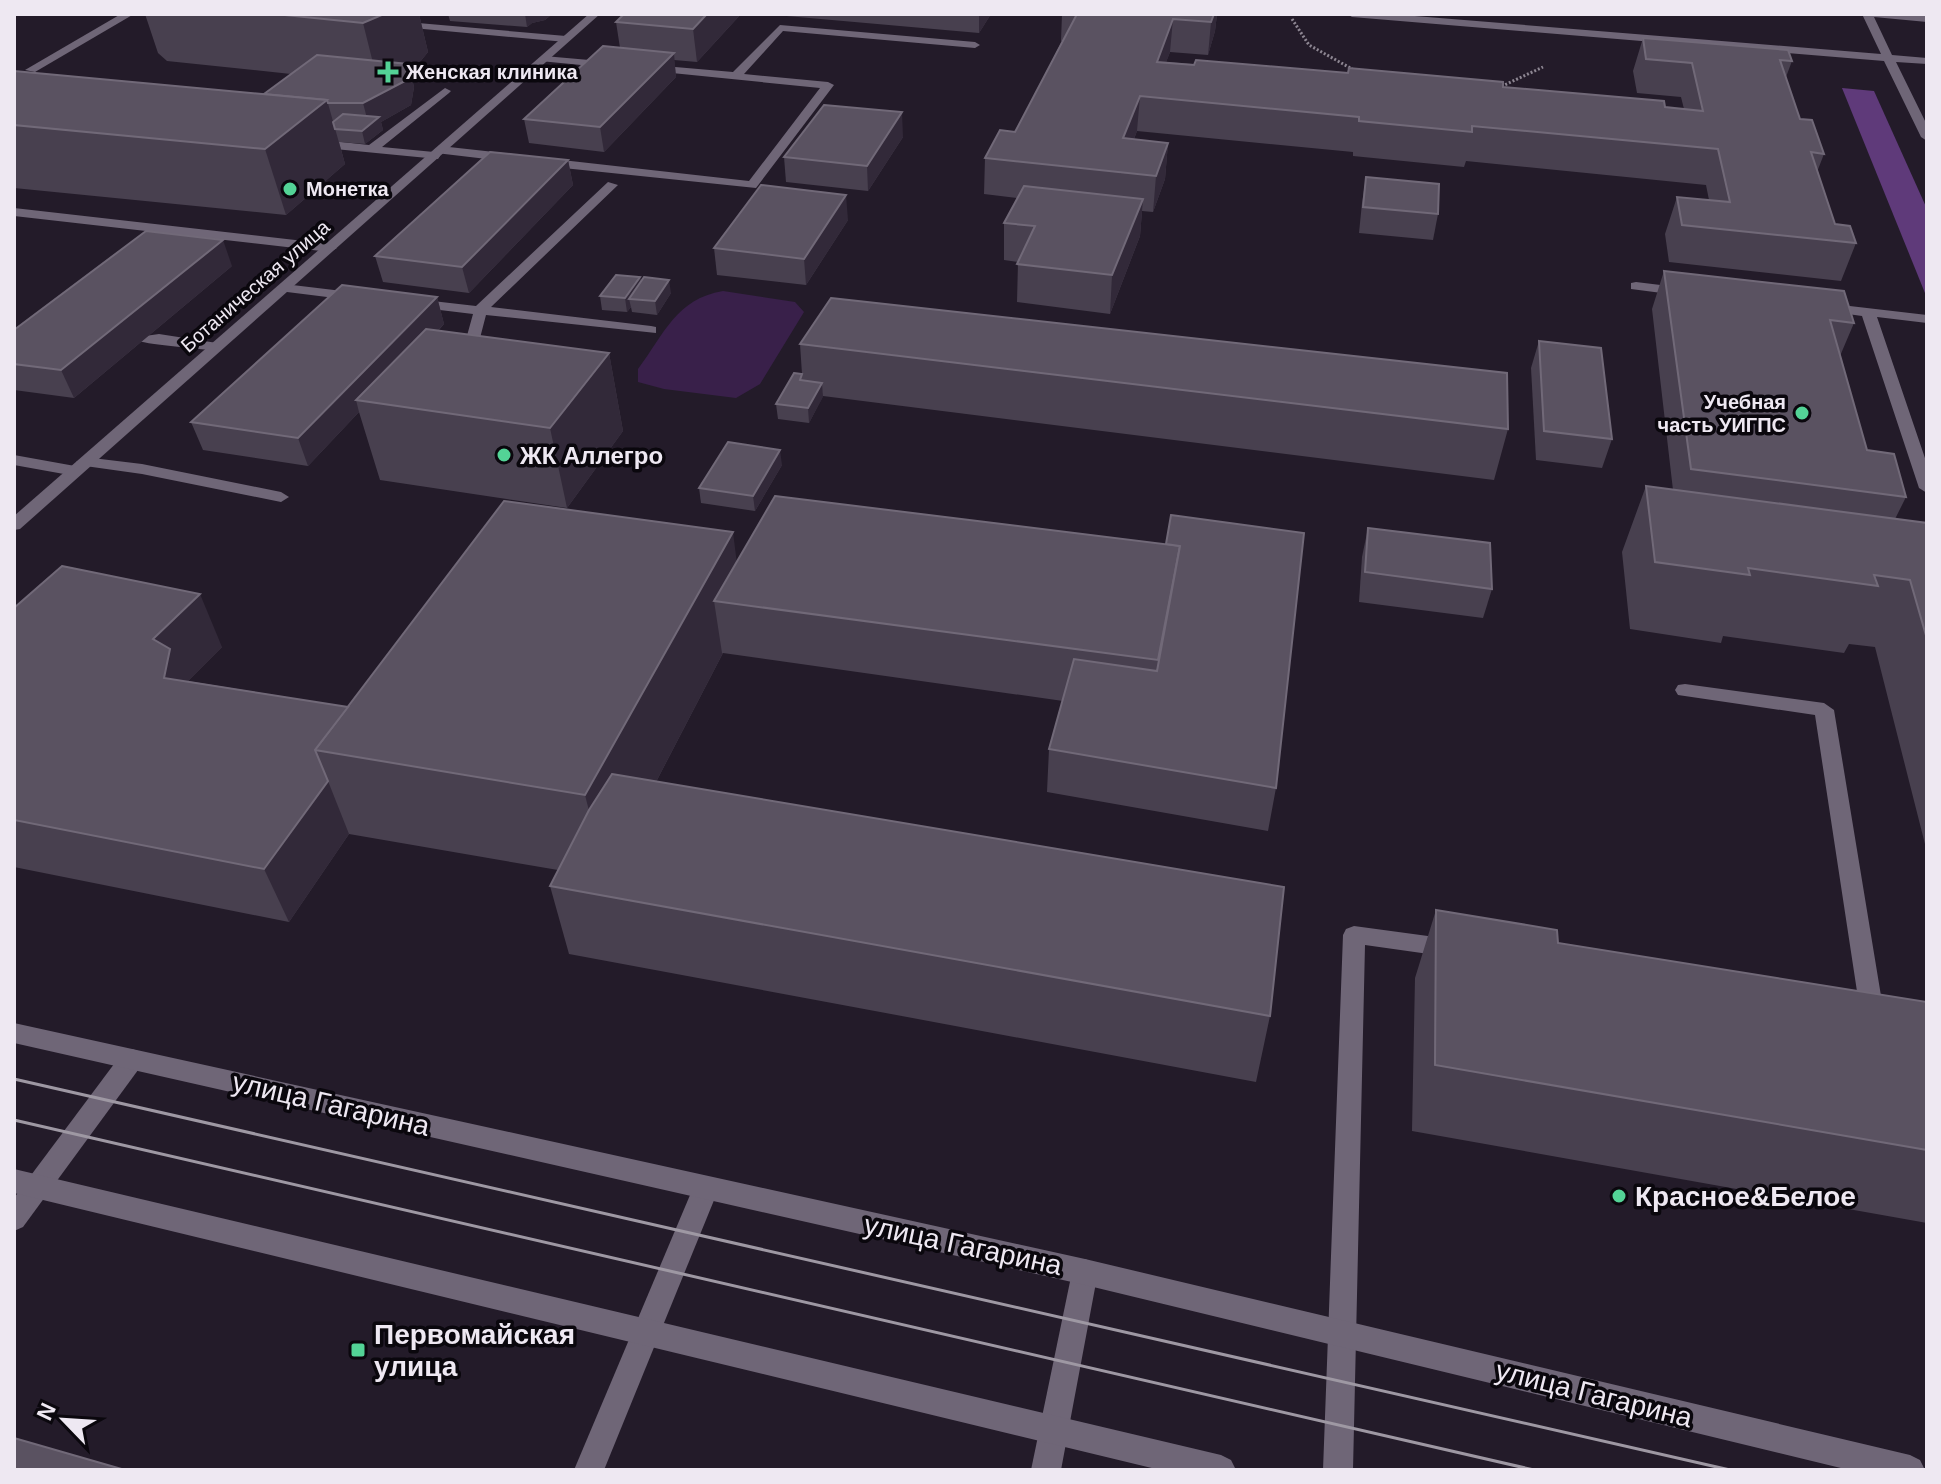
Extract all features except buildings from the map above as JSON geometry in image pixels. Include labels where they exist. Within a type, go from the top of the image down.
[{"type":"street","points":[[31,70],[129,14]]},
{"type":"street","name":"Ботаническая улица","points":[[14,525],[595,14]]},
{"type":"street","points":[[1352,14],[1927,61]]},
{"type":"street","points":[[1927,19],[1869,14],[1927,137]]},
{"type":"street","points":[[389,24],[566,39]]},
{"type":"street","points":[[736,76],[780,28],[975,45]]},
{"type":"street","points":[[544,59],[626,66]]},
{"type":"street","points":[[537,161],[752,185],[828,85],[641,67]]},
{"type":"street","points":[[372,149],[445,91]]},
{"type":"street","points":[[298,142],[523,159]]},
{"type":"street","points":[[463,377],[481,309],[612,185]]},
{"type":"street","points":[[14,212],[330,248]]},
{"type":"street","points":[[1636,286],[1699,293]]},
{"type":"street","points":[[284,288],[374,298]]},
{"type":"street","points":[[404,301],[651,330]]},
{"type":"street","points":[[1810,306],[1927,319]]},
{"type":"street","points":[[1868,312],[1927,488]]},
{"type":"street","points":[[143,340],[159,338],[217,347]]},
{"type":"street","points":[[14,460],[142,469],[281,497]]},
{"type":"street","points":[[1685,690],[1824,710],[1871,1008],[1840,1003]]},
{"type":"street","points":[[1338,1470],[1354,935],[1479,953]]},
{"type":"street","name":"улица Гагарина","points":[[14,1033],[1085,1272],[1910,1470]]},
{"type":"street","points":[[14,1219],[26,1184],[132,1059]]},
{"type":"street","points":[[26,1184],[1221,1470]]},
{"type":"street","points":[[589,1470],[706,1188]]},
{"type":"street","points":[[1046,1470],[1085,1272]]},
{"type":"path","points":[[1292,19],[1309,45],[1357,71]]},
{"type":"path","points":[[1490,88],[1502,88],[1546,65]]},
{"type":"shaded area","points":[[1842,88],[1874,91],[1927,209],[1927,298]]},
{"type":"shaded area","points":[[723,291],[795,302],[804,312],[760,384],[736,398],[664,389],[638,382],[638,369],[673,320],[694,302]]},
{"type":"tram line","points":[[14,1079],[1730,1470]]},
{"type":"tram line","points":[[14,1120],[1534,1470]]},
{"type":"place","name":"Женская клиника","points":[[388,72]]},
{"type":"place","name":"Монетка","points":[[290,189]]},
{"type":"place","name":"Учебная часть УИГПС","points":[[1802,413]]},
{"type":"place","name":"ЖК Аллегро","points":[[504,455]]},
{"type":"place","name":"Красное&Белое","points":[[1619,1196]]},
{"type":"place","name":"Первомайская улица","points":[[358,1350]]}]
